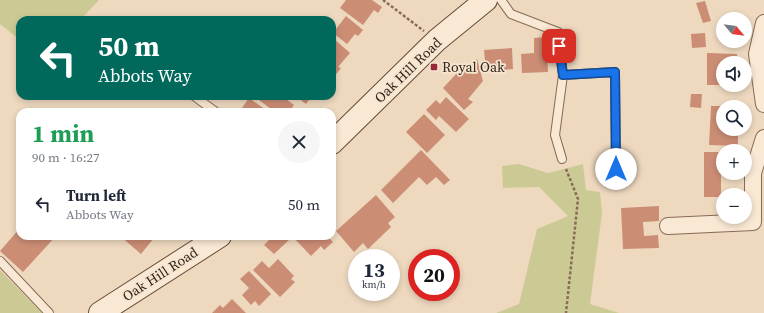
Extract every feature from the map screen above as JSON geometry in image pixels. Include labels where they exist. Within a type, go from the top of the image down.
[{"type":"main road","name":"Oak Hill Road","points":[[336,139],[437,40],[486,0]]},
{"type":"main road","name":"Oak Hill Road","points":[[100,313],[214,240]]},
{"type":"street","points":[[764,23],[757,54],[764,104]]},
{"type":"street","points":[[668,226],[758,223],[753,173],[764,138]]},
{"type":"lane","points":[[501,0],[511,14],[558,32],[563,75],[556,135],[562,159]]},
{"type":"lane","points":[[563,75],[615,72],[616,169]]},
{"type":"lane","points":[[200,100],[210,108]]},
{"type":"lane","points":[[0,261],[49,313]]},
{"type":"path","points":[[383,0],[437,40]]},
{"type":"path","points":[[562,159],[578,199],[566,313]]},
{"type":"shaded area","points":[[0,0],[99,0],[84,16],[16,16],[16,37],[0,24]]},
{"type":"shaded area","points":[[519,164],[548,173],[583,164],[586,190],[600,192],[602,213],[590,304],[619,313],[496,313],[519,304],[537,229],[568,216],[539,187],[503,188],[502,166]]},
{"type":"shaded area","points":[[0,270],[42,313],[0,313]]},
{"type":"building","points":[[346,0],[372,0],[382,7],[378,13],[374,10],[363,25],[340,8]]},
{"type":"building","points":[[705,1],[711,21],[703,23],[696,3]]},
{"type":"building","points":[[346,16],[363,30],[358,36],[355,34],[347,44],[336,35],[336,29]]},
{"type":"building","points":[[705,33],[706,47],[692,48],[691,34]]},
{"type":"building","points":[[546,37],[548,72],[522,73],[521,54],[534,53],[534,38]]},
{"type":"building","points":[[336,41],[350,53],[338,67],[341,68],[336,74]]},
{"type":"building","points":[[512,48],[513,69],[486,72],[484,50]]},
{"type":"building","points":[[707,53],[737,54],[737,56],[716,56],[716,85],[707,85]]},
{"type":"building","points":[[477,59],[483,81],[468,99],[473,102],[464,110],[443,88],[457,73],[460,75]]},
{"type":"building","points":[[691,94],[702,94],[701,108],[690,107]]},
{"type":"building","points":[[446,97],[469,119],[456,132],[439,116],[436,120],[426,110],[436,100],[440,104]]},
{"type":"building","points":[[248,100],[252,100],[263,108],[242,108]]},
{"type":"building","points":[[259,100],[287,100],[294,105],[292,108],[270,108]]},
{"type":"building","points":[[300,100],[309,100],[306,104]]},
{"type":"building","points":[[711,106],[716,106],[716,136],[738,136],[738,144],[709,145]]},
{"type":"building","points":[[424,114],[445,135],[427,153],[406,132]]},
{"type":"building","points":[[421,150],[450,180],[444,185],[436,177],[427,185],[419,177],[393,203],[381,190]]},
{"type":"building","points":[[704,152],[716,152],[716,180],[721,180],[721,188],[716,188],[716,197],[704,197]]},
{"type":"building","points":[[376,195],[395,217],[388,223],[391,227],[368,249],[363,243],[357,249],[351,249],[336,231]]},
{"type":"building","points":[[659,206],[659,221],[643,222],[644,236],[658,235],[659,248],[623,249],[621,208]]},
{"type":"building","points":[[16,233],[16,240],[52,240],[23,272],[0,251]]},
{"type":"building","points":[[125,240],[152,240],[141,254]]},
{"type":"building","points":[[269,240],[289,240],[274,254],[264,245]]},
{"type":"building","points":[[296,240],[331,240],[333,242],[324,250],[321,246],[311,256]]},
{"type":"building","points":[[278,259],[294,276],[291,279],[295,282],[280,297],[253,270],[262,261],[269,268]]},
{"type":"building","points":[[249,271],[271,294],[259,306],[255,301],[251,305],[242,295],[249,288],[240,279]]},
{"type":"building","points":[[232,299],[246,313],[212,313],[220,305],[223,308]]},
{"type":"place","name":"Royal Oak","points":[[434,67]]},
{"type":"route","points":[[559,46],[563,75],[615,72],[616,169]]}]
